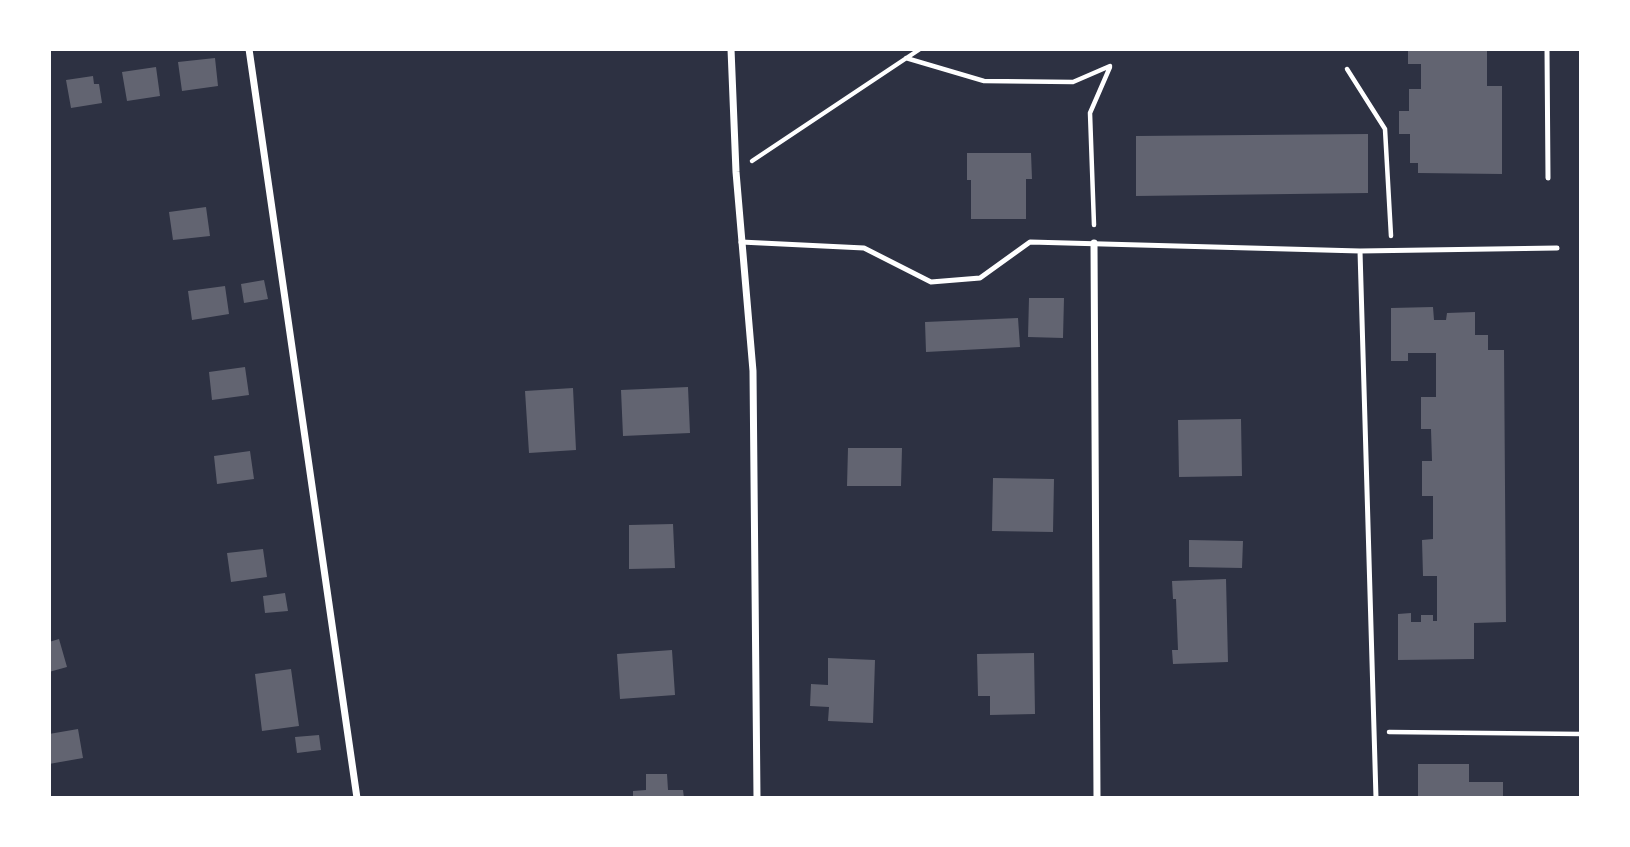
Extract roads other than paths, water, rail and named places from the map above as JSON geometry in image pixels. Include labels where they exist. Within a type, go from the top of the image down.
[{"type":"street","points":[[249,49],[357,798]]},
{"type":"street","points":[[731,49],[736,173],[753,371],[757,798]]},
{"type":"street","points":[[1094,243],[1097,798]]},
{"type":"lane","points":[[1547,49],[1548,178]]},
{"type":"lane","points":[[741,242],[864,248],[931,282],[980,278],[1030,242],[1392,252],[1557,248]]},
{"type":"lane","points":[[1360,251],[1376,798]]}]
